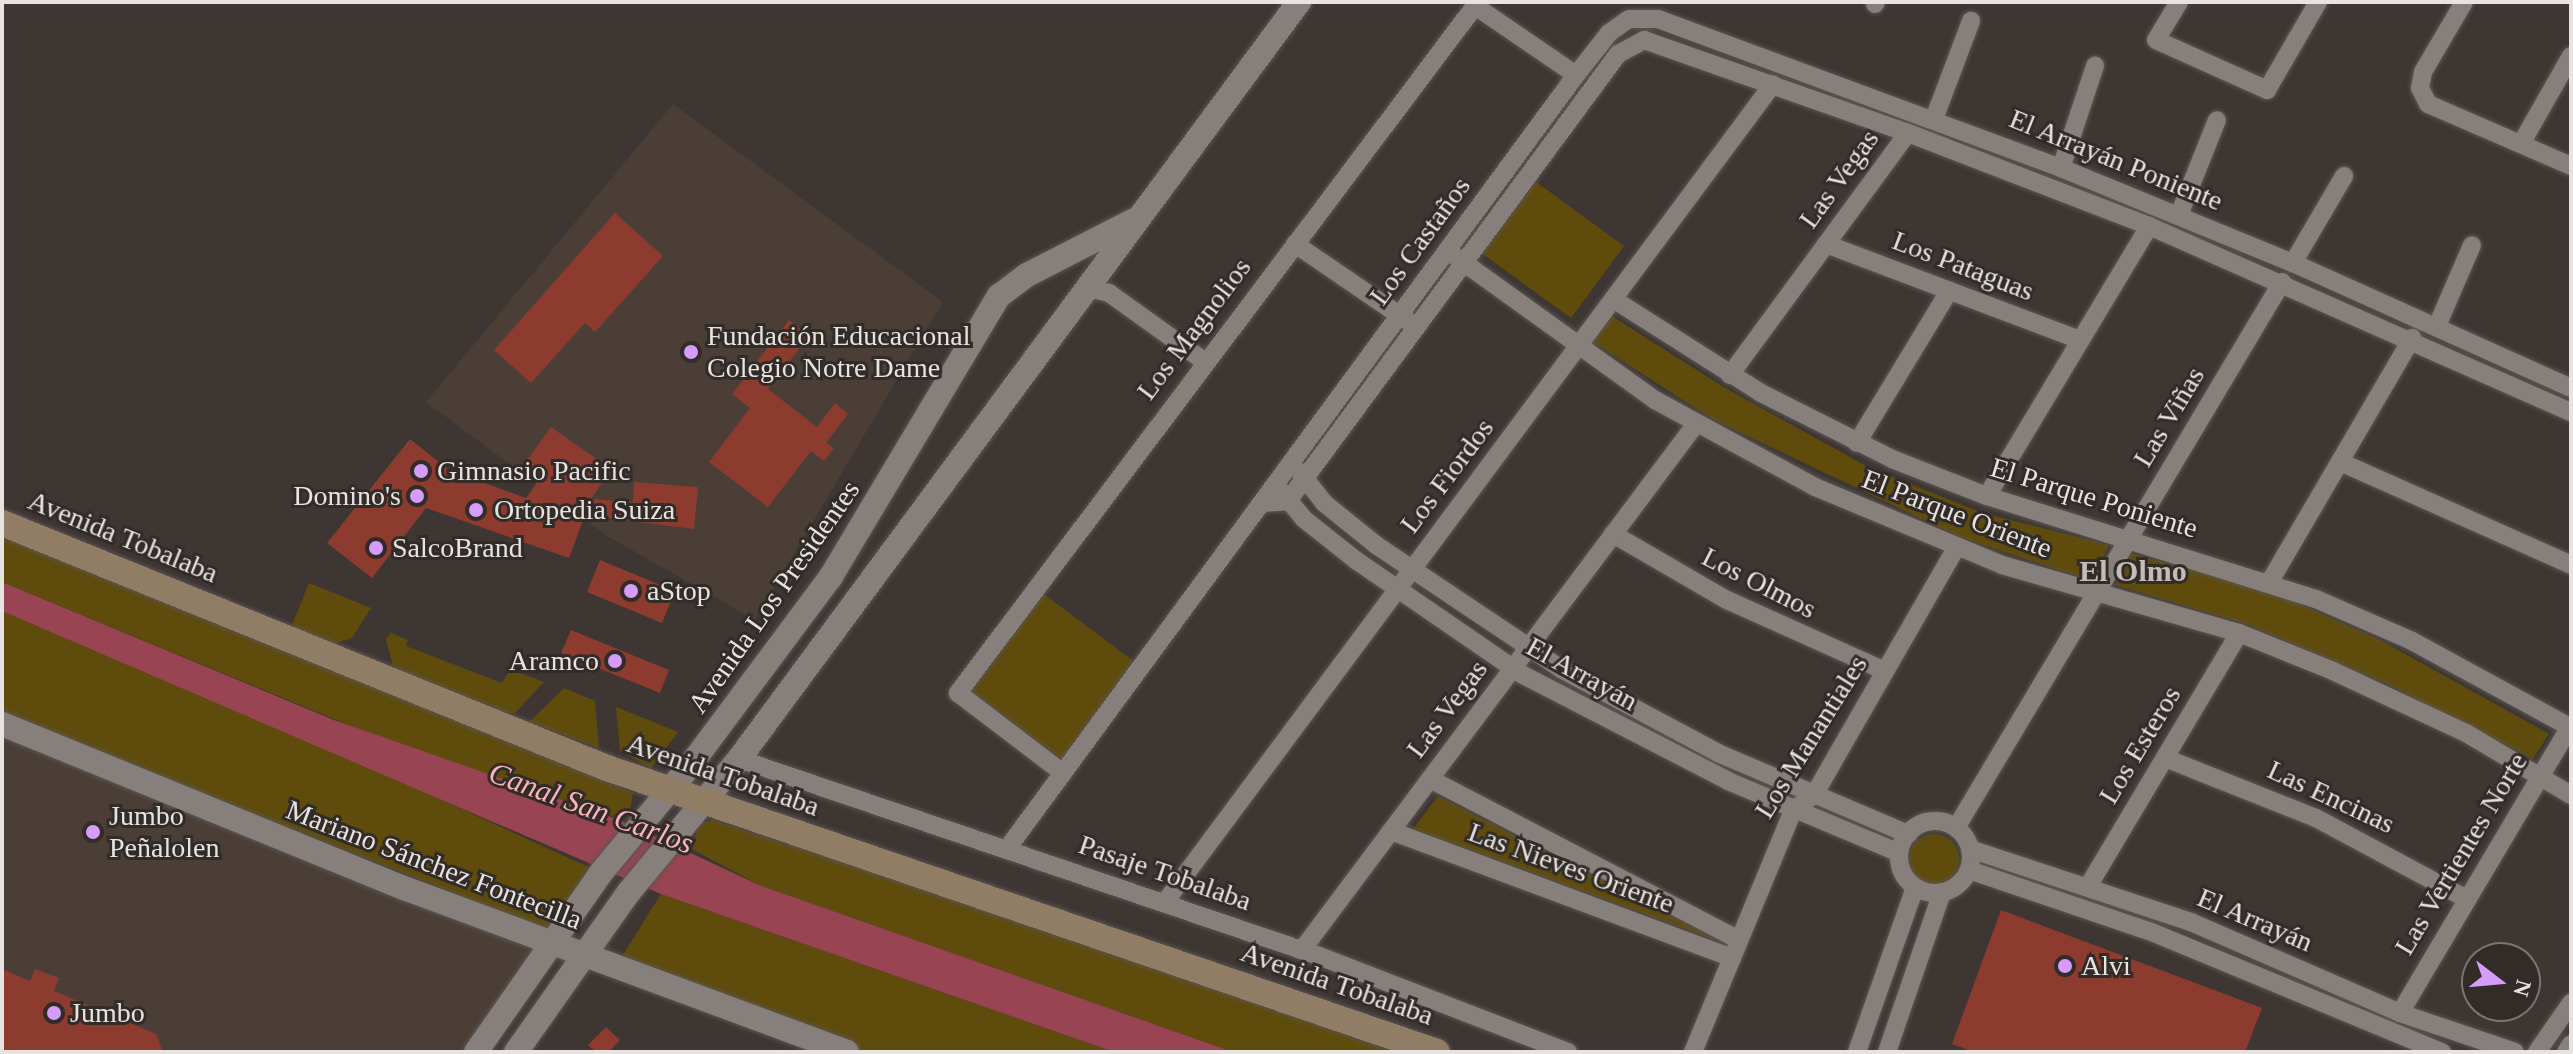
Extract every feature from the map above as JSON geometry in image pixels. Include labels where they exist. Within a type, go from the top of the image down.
[{"type":"main road","name":"Avenida Tobalaba","points":[[2,523],[669,791],[1437,1052]]},
{"type":"street","name":"Avenida Los Presidentes","points":[[516,1052],[629,892],[678,828],[704,803],[739,759],[1299,2]]},
{"type":"street","points":[[2179,2],[2156,40],[2267,90],[2318,2]]},
{"type":"street","points":[[2464,2],[2423,72],[2420,88],[2428,104],[2571,166]]},
{"type":"street","points":[[1476,4],[1576,75]]},
{"type":"street","name":"Los Magnolios","points":[[1063,773],[958,693],[1204,361],[1476,4]]},
{"type":"street","name":"Los Castaños","points":[[1007,849],[1576,75],[1609,33],[1629,19]]},
{"type":"street","name":"El Arrayán Poniente","points":[[1629,19],[1658,19],[2061,168],[2293,263],[2570,385]]},
{"type":"street","points":[[1934,119],[1971,21]]},
{"type":"street","name":"Los Castaños","points":[[1288,501],[1618,54],[1637,41]]},
{"type":"street","name":"El Arrayán Poniente","points":[[1637,41],[1658,43],[1773,84],[2149,226],[2412,338],[2571,412]]},
{"type":"street","points":[[2521,144],[2571,56]]},
{"type":"street","points":[[2061,168],[2095,66]]},
{"type":"street","name":"Los Fiordos","points":[[1165,902],[1773,84]]},
{"type":"street","points":[[2179,215],[2217,120]]},
{"type":"street","name":"Las Vegas","points":[[1730,375],[1908,133]]},
{"type":"street","points":[[2293,263],[2344,176]]},
{"type":"street","name":"Avenida Los Presidentes","points":[[476,1052],[600,874],[647,813],[669,791],[784,642],[867,520],[999,296],[1060,258],[1144,213]]},
{"type":"street","points":[[1987,496],[2149,226]]},
{"type":"street","points":[[1295,244],[1416,327]]},
{"type":"street","name":"Los Pataguas","points":[[1826,244],[2080,340]]},
{"type":"street","points":[[2437,326],[2472,245]]},
{"type":"street","name":"El Parque Oriente","points":[[1447,251],[1578,347],[1695,425],[1815,487],[1956,548],[2097,593],[2239,633],[2466,733],[2571,795]]},
{"type":"street","points":[[1060,258],[1080,269],[1088,288],[1109,293],[1204,361]]},
{"type":"street","name":"Las Viñas","points":[[1956,828],[2282,282]]},
{"type":"street","points":[[1857,443],[1949,291]]},
{"type":"street","name":"El Parque Poniente","points":[[1613,299],[1730,375],[1857,443],[1987,496],[2269,583],[2412,641],[2570,726]]},
{"type":"street","points":[[2269,583],[2412,338]]},
{"type":"street","name":"Las Vegas","points":[[1302,950],[1695,425]]},
{"type":"street","name":"El Arrayán","points":[[1293,461],[1324,503],[1411,571],[1527,649],[1687,738],[1908,834]]},
{"type":"street","points":[[2340,462],[2571,565]]},
{"type":"street","name":"El Arrayán","points":[[1277,483],[1288,501],[1318,530],[1397,590],[1512,669],[1664,751],[1793,810],[1899,853]]},
{"type":"street","points":[[1262,503],[1288,501]]},
{"type":"street","name":"Los Olmos","points":[[1613,534],[1727,600],[1885,671]]},
{"type":"street","name":"Los Manantiales","points":[[1693,1052],[1793,810],[1814,795],[1956,548]]},
{"type":"street","name":"Los Esteros","points":[[2089,885],[2239,633]]},
{"type":"street","points":[[784,642],[793,660],[811,663]]},
{"type":"street","points":[[750,687],[768,695],[771,716]]},
{"type":"street","name":"Mariano Sánchez Fontecilla","points":[[2,724],[338,862],[847,1052]]},
{"type":"street","name":"Las Vertientes Norte","points":[[2400,1013],[2570,726]]},
{"type":"street","name":"Las Encinas","points":[[2165,758],[2316,818],[2467,899]]},
{"type":"street","name":"Pasaje Tobalaba","points":[[739,759],[1302,950],[1568,1052]]},
{"type":"street","points":[[1430,779],[1739,940]]},
{"type":"street","points":[[1931,821],[1956,828],[1970,849],[1969,870],[1953,888],[1942,892],[1915,887],[1900,866],[1899,853],[1908,834],[1931,821]]},
{"type":"street","name":"Las Nieves Oriente","points":[[1391,831],[1732,958]]},
{"type":"street","name":"El Arrayán","points":[[1970,849],[2089,885],[2214,931],[2400,1013],[2515,1052]]},
{"type":"street","name":"El Arrayán","points":[[1969,870],[2154,933],[2442,1052]]},
{"type":"street","points":[[1857,1052],[1915,887]]},
{"type":"street","points":[[1887,1052],[1942,892]]},
{"type":"street","points":[[2537,1052],[2571,1003]]},
{"type":"street","points":[[2566,1052],[2571,1044]]},
{"type":"shaded area","name":"Fundación Educacional Colegio Notre Dame","points":[[673,104],[943,302],[755,620],[607,536],[426,402]]},
{"type":"shaded area","points":[[1532,179],[1624,246],[1571,318],[1480,252]]},
{"type":"shaded area","points":[[1607,313],[1725,388],[1866,466],[1982,513],[2109,545],[2092,581],[1960,537],[1714,420],[1588,339]]},
{"type":"shaded area","points":[[2,531],[633,793],[630,813],[620,819],[373,735],[2,582]]},
{"type":"shaded area","points":[[2129,553],[2264,588],[2380,640],[2549,734],[2533,759],[2387,684],[2246,624],[2116,585]]},
{"type":"shaded area","points":[[2,582],[334,720],[620,820],[759,885],[1233,1052],[1114,1052],[661,894],[2,611]]},
{"type":"shaded area","points":[[309,583],[371,608],[352,638],[333,644],[291,628]]},
{"type":"shaded area","points":[[1041,592],[1136,663],[1064,761],[969,690]]},
{"type":"shaded area","points":[[2,611],[331,749],[595,870],[549,931],[2,713]]},
{"type":"shaded area","points":[[391,633],[408,640],[406,646],[502,683],[510,669],[544,682],[515,713],[506,714],[394,670],[386,639]]},
{"type":"shaded area","points":[[564,688],[595,701],[599,748],[529,722]]},
{"type":"shaded area","points":[[616,707],[678,732],[651,768],[620,751]]},
{"type":"shaded area","name":"Jumbo Peñalolen","points":[[2,734],[536,949],[463,1052],[2,1052]]},
{"type":"shaded area","points":[[1438,796],[1726,944],[1413,829]]},
{"type":"shaded area","points":[[713,820],[1424,1052],[1233,1052],[759,885],[692,849],[699,824]]},
{"type":"shaded area","points":[[1934,834],[1952,841],[1959,859],[1952,877],[1934,884],[1916,877],[1909,859],[1916,841]]},
{"type":"shaded area","points":[[661,894],[1114,1052],[863,1052],[844,1046],[621,958]]},
{"type":"building","points":[[615,213],[663,256],[595,332],[585,323],[531,383],[494,350]]},
{"type":"building","points":[[789,320],[809,336],[768,389],[817,427],[835,403],[848,414],[826,443],[834,448],[824,461],[811,451],[768,507],[709,462],[750,408],[732,394]]},
{"type":"building","points":[[551,427],[611,469],[591,499],[633,502],[634,482],[698,487],[694,529],[585,515],[569,558],[426,508],[372,578],[327,543],[410,439],[449,470],[526,498],[542,475],[525,463]]},
{"type":"building","name":"aStop","points":[[600,560],[675,591],[662,623],[587,592]]},
{"type":"building","name":"Aramco","points":[[571,630],[669,670],[660,693],[561,653]]},
{"type":"building","name":"Alvi","points":[[2001,910],[2262,1008],[2245,1052],[1974,1052],[1952,1044]]},
{"type":"building","name":"Jumbo","points":[[2,969],[30,981],[35,969],[59,978],[54,991],[156,1034],[163,1052],[2,1052]]},
{"type":"building","points":[[606,1027],[620,1040],[609,1052],[596,1052],[588,1045]]},
{"type":"place","name":"Fundación Educacional Colegio Notre Dame","points":[[691,352]]},
{"type":"place","name":"Gimnasio Pacific","points":[[421,471]]},
{"type":"place","name":"Domino's","points":[[417,496]]},
{"type":"place","name":"Ortopedia Suiza","points":[[476,510]]},
{"type":"place","name":"SalcoBrand","points":[[376,548]]},
{"type":"place","name":"aStop","points":[[631,591]]},
{"type":"place","name":"Aramco","points":[[615,661]]},
{"type":"place","name":"Jumbo Peñalolen","points":[[93,832]]},
{"type":"place","name":"Alvi","points":[[2065,966]]},
{"type":"place","name":"Jumbo","points":[[54,1013]]},
{"type":"district","name":"El Olmo","points":[[2133,571]]},
{"type":"water label","name":"Canal San Carlos","points":[[591,808]]}]
